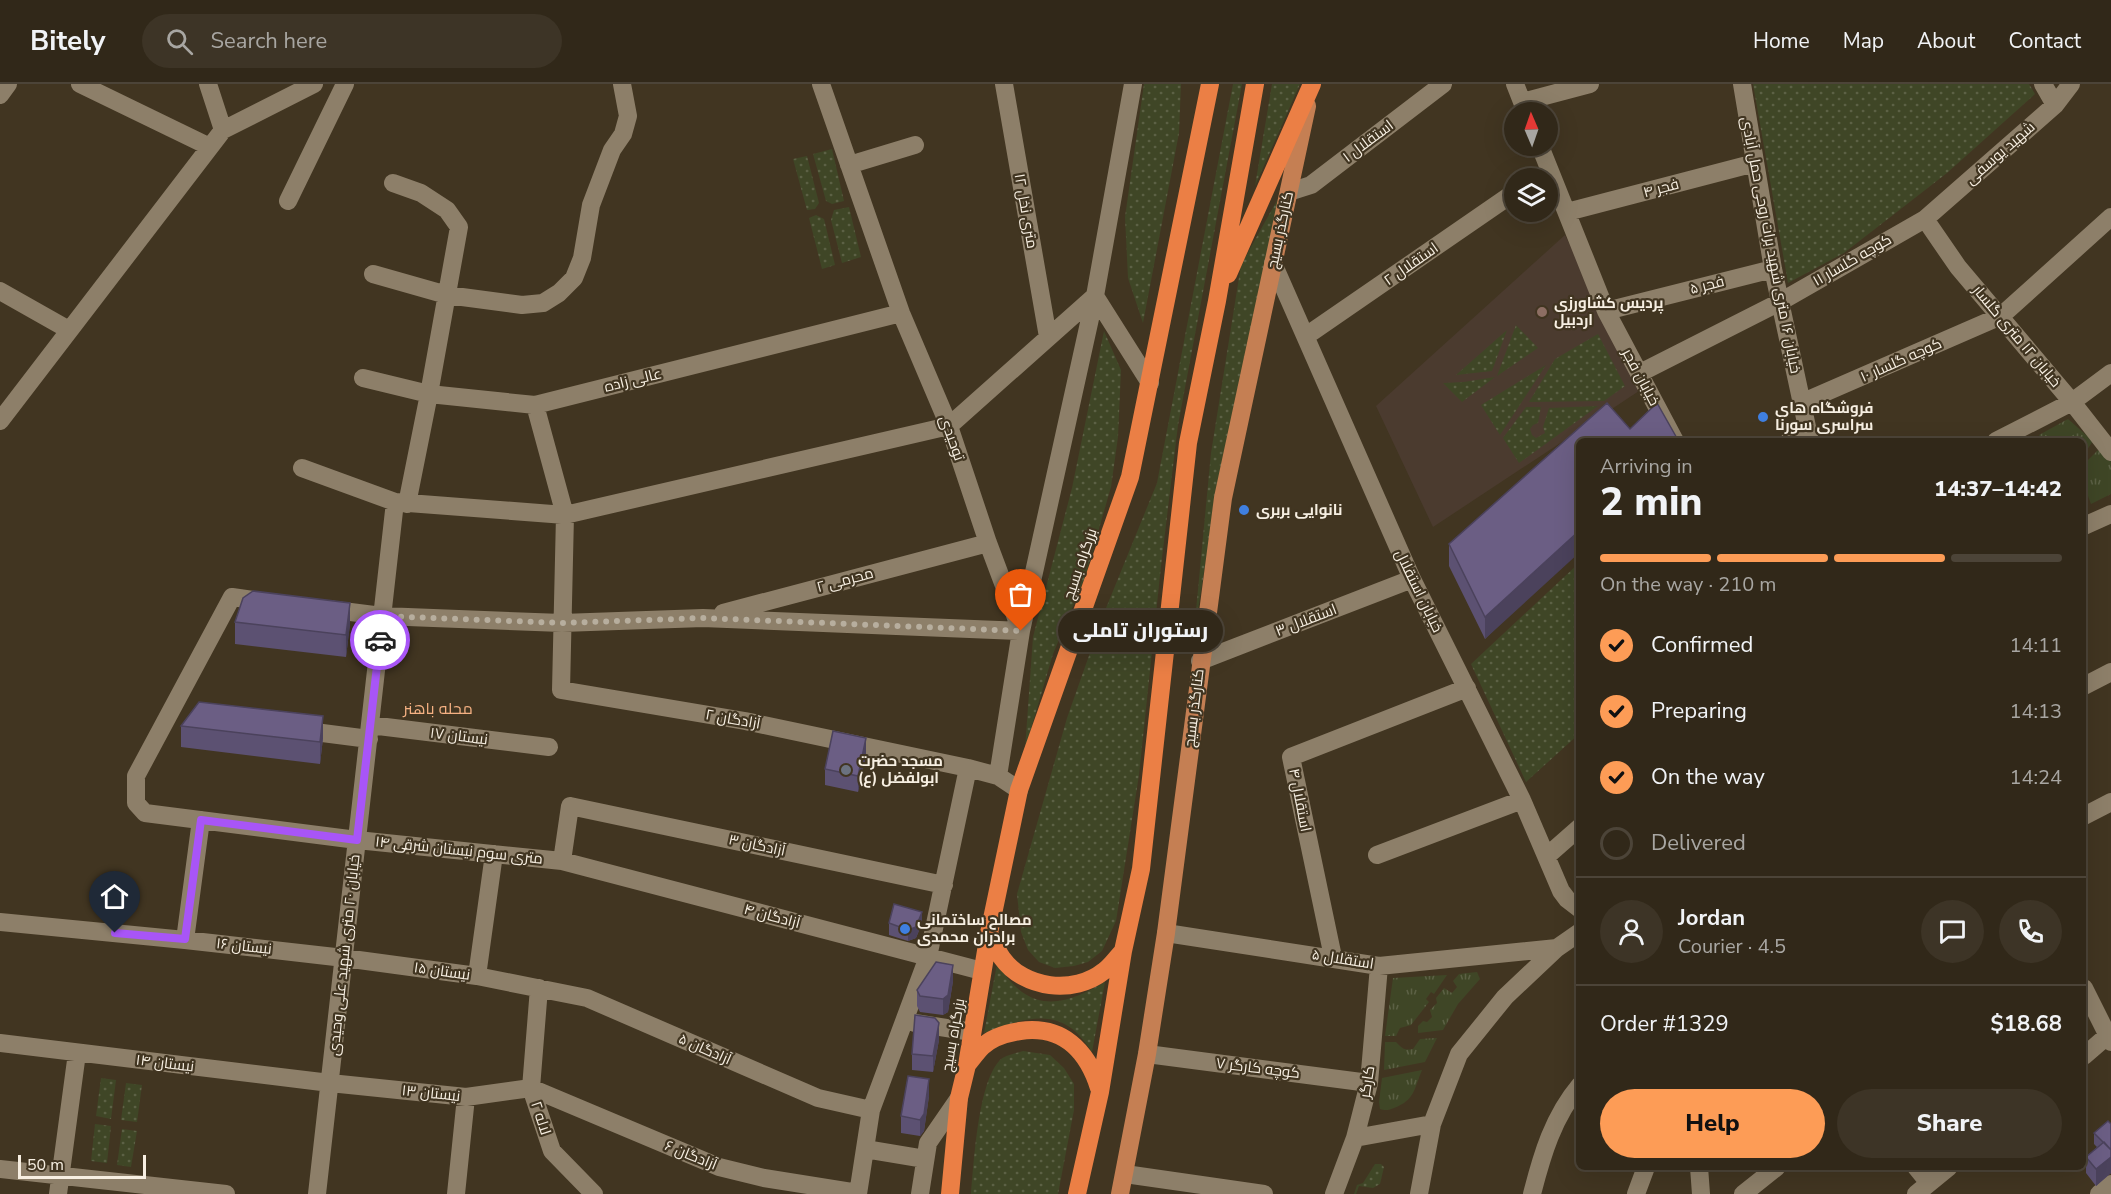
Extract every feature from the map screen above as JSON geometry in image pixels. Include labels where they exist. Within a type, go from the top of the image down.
[{"type":"highway","name":"بزرگراه بسیج","points":[[950,1194],[959,1098],[967,1065],[989,933],[1019,790],[1130,477],[1202,134],[1210,84]]},
{"type":"highway","points":[[1077,1194],[1100,1092],[1123,951],[1141,869],[1188,443],[1217,301],[1255,84]]},
{"type":"highway","points":[[1217,301],[1312,84]]},
{"type":"highway","points":[[989,933],[1002,958],[1013,970],[1035,982],[1050,985],[1071,984],[1091,979],[1104,971],[1123,951]]},
{"type":"highway","points":[[967,1065],[983,1046],[1005,1033],[1043,1030],[1067,1039],[1077,1048],[1092,1068],[1100,1092]]},
{"type":"main road","points":[[1202,134],[1203,84]]},
{"type":"main road","name":"کنارگذر بسیج","points":[[1120,1194],[1147,1054],[1166,933],[1223,498],[1312,84]]},
{"type":"street","points":[[0,95],[8,84]]},
{"type":"street","points":[[80,84],[210,147]]},
{"type":"street","points":[[208,84],[223,130]]},
{"type":"street","points":[[0,421],[223,130],[315,84]]},
{"type":"street","points":[[288,201],[345,84]]},
{"type":"street","name":"توحیدی","points":[[821,84],[901,313],[949,426],[988,543],[1021,631],[998,776]]},
{"type":"street","name":"۱۲ متری نخل","points":[[1004,84],[1047,338]]},
{"type":"street","points":[[313,608],[382,616],[562,623],[703,618],[1021,631],[1095,296],[1133,84]]},
{"type":"street","name":"استقلال ۱","points":[[1289,192],[1311,185],[1443,84]]},
{"type":"street","points":[[1515,84],[1522,102]]},
{"type":"street","points":[[1538,102],[1590,84]]},
{"type":"street","name":"خیابان ۱۶ متری شهید برات روحی حمل آبادی","points":[[1742,84],[1773,269],[1808,437]]},
{"type":"street","points":[[2043,84],[2055,105]]},
{"type":"street","name":"شهید یوسفی","points":[[1925,219],[2055,105],[2072,84]]},
{"type":"street","points":[[373,273],[447,294],[522,305],[543,303],[559,293],[574,278],[582,258],[591,205],[628,116],[624,90]]},
{"type":"street","points":[[849,165],[915,146]]},
{"type":"street","name":"فجر ۴","points":[[1567,212],[1755,163]]},
{"type":"street","name":"خیابان ۲۰ متری شهید علی وحیدی","points":[[317,1194],[382,616],[401,503],[429,394],[459,227],[447,210],[421,193],[393,183]]},
{"type":"street","name":"خیابان فجر","points":[[1558,198],[1567,212],[1606,311],[1673,438]]},
{"type":"street","name":"استقلال ۲","points":[[1306,336],[1504,200]]},
{"type":"street","name":"کوچه گلسار ۱۰","points":[[1801,404],[2001,316],[2111,217]]},
{"type":"street","name":"کوچه گلسار ۱۱","points":[[1640,373],[1780,302],[1925,219]]},
{"type":"street","name":"خیابان ۱۲ متری گلسار","points":[[1925,219],[1958,267],[2001,316],[2111,452]]},
{"type":"street","name":"خیابان استقلال","points":[[1274,263],[1412,579],[1522,800],[1561,891],[1576,906]]},
{"type":"street","name":"فجر ۵","points":[[1606,311],[1773,269]]},
{"type":"street","points":[[0,291],[69,330]]},
{"type":"street","points":[[302,468],[401,503],[565,515],[949,426],[1095,296]]},
{"type":"street","points":[[1095,296],[1150,383]]},
{"type":"street","name":"عالی زاده","points":[[363,378],[429,394],[535,405],[901,313]]},
{"type":"street","points":[[2002,438],[2072,402],[2111,373]]},
{"type":"street","points":[[535,405],[565,515],[562,623]]},
{"type":"street","points":[[2086,525],[2111,514]]},
{"type":"street","name":"محرمی ۲","points":[[703,618],[988,543]]},
{"type":"street","name":"استقلال ۳","points":[[1200,661],[1412,579]]},
{"type":"street","points":[[811,590],[800,601],[801,612],[817,622]]},
{"type":"street","points":[[193,717],[169,714],[232,597],[290,605]]},
{"type":"street","name":"آزادگان ۲","points":[[562,623],[561,690],[745,721],[968,768]]},
{"type":"street","points":[[2086,685],[2111,672]]},
{"type":"street","name":"استقلال ۴","points":[[1333,957],[1291,757],[1467,688]]},
{"type":"street","name":"۱۴ متری سوم نیستان شرقی","points":[[169,714],[136,776],[136,803],[145,813],[357,840],[562,861]]},
{"type":"street","name":"نیستان ۱۷","points":[[286,729],[369,732],[549,747]]},
{"type":"street","points":[[858,1194],[872,1110],[928,957],[968,768],[998,776],[1019,790]]},
{"type":"street","points":[[1377,855],[1522,800]]},
{"type":"street","points":[[2086,815],[2111,802]]},
{"type":"street","name":"آزادگان ۳","points":[[562,861],[570,806],[944,885]]},
{"type":"street","points":[[185,939],[201,820]]},
{"type":"street","points":[[1547,856],[1576,831]]},
{"type":"street","points":[[477,976],[494,854]]},
{"type":"street","name":"آزادگان ۴","points":[[562,861],[982,971]]},
{"type":"street","name":"نیستان ۱۶","points":[[0,922],[185,939],[344,958]]},
{"type":"street","name":"استقلال ۵","points":[[1166,933],[1333,957],[1379,966],[1557,948]]},
{"type":"street","points":[[1419,1194],[1432,1124],[1459,1054],[1505,997],[1557,948],[1576,935]]},
{"type":"street","name":"نیستان ۱۵","points":[[344,958],[477,976],[539,988]]},
{"type":"street","name":"کارگر","points":[[1334,1194],[1355,1138],[1369,1083],[1379,966]]},
{"type":"street","name":"لاله ۲","points":[[539,988],[531,1088],[552,1151],[594,1194]]},
{"type":"street","name":"آزادگان ۵","points":[[539,988],[587,998],[818,1098],[872,1110]]},
{"type":"street","points":[[2086,992],[2109,1039],[2086,1055]]},
{"type":"street","points":[[904,1021],[972,1032]]},
{"type":"street","name":"نیستان ۱۴","points":[[0,1043],[330,1083]]},
{"type":"street","points":[[58,1194],[76,1053]]},
{"type":"street","name":"کوچه کارگر ۷","points":[[1147,1054],[1369,1083]]},
{"type":"street","name":"نیستان ۱۳","points":[[330,1083],[466,1097],[531,1088]]},
{"type":"street","name":"آزادگان ۶","points":[[531,1088],[719,1167],[764,1178],[858,1194]]},
{"type":"street","points":[[1532,1194],[1544,1149],[1568,1100],[1576,1090]]},
{"type":"street","points":[[456,1194],[466,1097]]},
{"type":"street","points":[[920,1194],[928,1143],[959,1098]]},
{"type":"street","points":[[543,1124],[550,1109],[557,1103],[565,1103]]},
{"type":"street","points":[[1355,1138],[1432,1124]]},
{"type":"street","points":[[866,1149],[925,1159]]},
{"type":"street","points":[[0,1169],[226,1194]]},
{"type":"street","points":[[1636,1194],[1645,1170]]},
{"type":"street","points":[[1699,1170],[1701,1194]]},
{"type":"street","points":[[1743,1194],[1773,1170]]},
{"type":"street","points":[[1917,1170],[1923,1189],[1945,1170]]},
{"type":"street","points":[[1125,1174],[1264,1194]]},
{"type":"street","points":[[2099,1194],[2111,1184]]},
{"type":"shaded area","name":"پردیس کشاورزی اردبیل","points":[[1565,235],[1642,389],[1433,527],[1376,406]]},
{"type":"green space","points":[[1144,84],[1181,84],[1179,133],[1143,323],[1128,278],[1125,217]]},
{"type":"green space","points":[[1233,84],[1242,84],[1178,425],[1139,775],[1116,921],[1102,951],[1088,962],[1055,968],[1039,962],[1028,950],[1021,932],[1017,894],[1067,718],[1104,613],[1157,483]]},
{"type":"green space","points":[[1272,84],[1300,84],[1255,186]]},
{"type":"green space","points":[[1753,84],[2029,84],[2035,94],[1947,173],[1844,253],[1788,283]]},
{"type":"green space","points":[[832,149],[844,201],[832,204],[826,201],[813,154]]},
{"type":"green space","points":[[807,156],[819,203],[815,209],[807,210],[793,159]]},
{"type":"green space","points":[[1280,195],[1217,489],[1193,642],[1211,453],[1241,265]]},
{"type":"green space","points":[[849,207],[861,257],[842,263],[831,220],[834,210]]},
{"type":"green space","points":[[816,215],[824,219],[835,265],[822,269],[809,218]]},
{"type":"green space","points":[[1516,325],[1538,348],[1497,376]]},
{"type":"green space","points":[[1507,330],[1492,371],[1456,375]]},
{"type":"green space","points":[[1104,331],[1121,370],[1118,437],[1111,487],[1085,577],[1053,654],[1025,749],[1033,637],[1072,488]]},
{"type":"green space","points":[[1598,334],[1625,386],[1604,401],[1529,402],[1555,359]]},
{"type":"green space","points":[[1546,365],[1500,435],[1481,405]]},
{"type":"green space","points":[[1495,377],[1462,402],[1443,383],[1464,382]]},
{"type":"green space","points":[[1598,406],[1519,463],[1503,438],[1526,407],[1541,407],[1538,423],[1530,429],[1536,438],[1545,433],[1543,427],[1549,408]]},
{"type":"green space","points":[[2068,419],[2093,441],[2086,451],[2086,438],[2041,438],[2039,435]]},
{"type":"green space","points":[[2098,450],[2111,461],[2111,494],[2091,504],[2086,490],[2086,462]]},
{"type":"green space","points":[[1576,566],[1576,737],[1526,782],[1471,664]]},
{"type":"green space","points":[[997,964],[1018,989],[1043,1001],[1075,997],[1105,982],[1092,1052],[1077,1033],[1055,1020],[1019,1021],[984,1033]]},
{"type":"green space","points":[[1477,972],[1480,979],[1458,1004],[1443,1030],[1418,1033],[1418,1026],[1432,1017],[1430,1010],[1437,1003],[1436,998],[1444,988],[1452,993],[1457,987],[1453,981],[1459,974]]},
{"type":"green space","points":[[1447,975],[1434,994],[1431,992],[1426,999],[1429,1002],[1411,1025],[1400,1028],[1396,1036],[1385,1036],[1393,978]]},
{"type":"green space","points":[[1437,1038],[1425,1062],[1384,1070],[1385,1042],[1396,1042],[1410,1050],[1420,1039]]},
{"type":"green space","points":[[1023,1051],[1050,1055],[1064,1068],[1074,1084],[1074,1110],[1058,1194],[971,1194],[978,1123],[987,1085],[993,1070],[1001,1059]]},
{"type":"green space","points":[[1422,1070],[1413,1093],[1406,1101],[1391,1109],[1380,1109],[1382,1078]]},
{"type":"green space","points":[[101,1078],[116,1080],[111,1119],[96,1116]]},
{"type":"green space","points":[[126,1083],[142,1085],[137,1122],[121,1120]]},
{"type":"green space","points":[[95,1124],[111,1126],[107,1163],[91,1161]]},
{"type":"green space","points":[[122,1129],[137,1131],[131,1167],[117,1165]]},
{"type":"green space","points":[[1375,1164],[1381,1164],[1384,1167],[1380,1184],[1373,1188],[1359,1186],[1354,1194],[1357,1185],[1363,1183]]},
{"type":"building","points":[[1607,403],[1630,429],[1657,403],[1677,438],[1576,438],[1576,534],[1485,617],[1449,544]]},
{"type":"building","points":[[253,591],[350,603],[346,635],[235,622],[243,598]]},
{"type":"building","points":[[199,702],[323,716],[320,742],[181,726]]},
{"type":"building","points":[[833,731],[866,738],[858,776],[825,769]]},
{"type":"building","points":[[894,904],[922,912],[916,927],[908,930],[889,923]]},
{"type":"building","points":[[936,962],[953,965],[948,995],[943,999],[920,996],[917,990]]},
{"type":"building","points":[[915,1015],[935,1018],[939,1023],[933,1056],[912,1054]]},
{"type":"building","points":[[908,1076],[929,1079],[924,1114],[920,1120],[901,1116]]},
{"type":"building","points":[[2108,1121],[2111,1124],[2111,1150],[2094,1133]]},
{"type":"building","points":[[2104,1142],[2111,1150],[2111,1157],[2096,1169],[2086,1157]]},
{"type":"way so far","points":[[380,640],[382,616],[562,623],[703,618],[1021,631]]},
{"type":"place","name":"پردیس کشاورزی اردبیل","points":[[1542,312]]},
{"type":"place","name":"فروشگاه های سراسری سورنا","points":[[1763,417]]},
{"type":"place","name":"نانوایی بربری","points":[[1244,510]]},
{"type":"place","name":"رستوران تاملی","points":[[1021,631]]},
{"type":"place","name":"مسجد حضرت ابولفضل (ع)","points":[[846,770]]},
{"type":"place","name":"مصالح ساختمانی برادران محمدی","points":[[905,929]]},
{"type":"district","name":"محله باهنر","points":[[438,709]]},
{"type":"route","points":[[115,933],[185,939],[201,820],[357,840],[380,640]]}]
